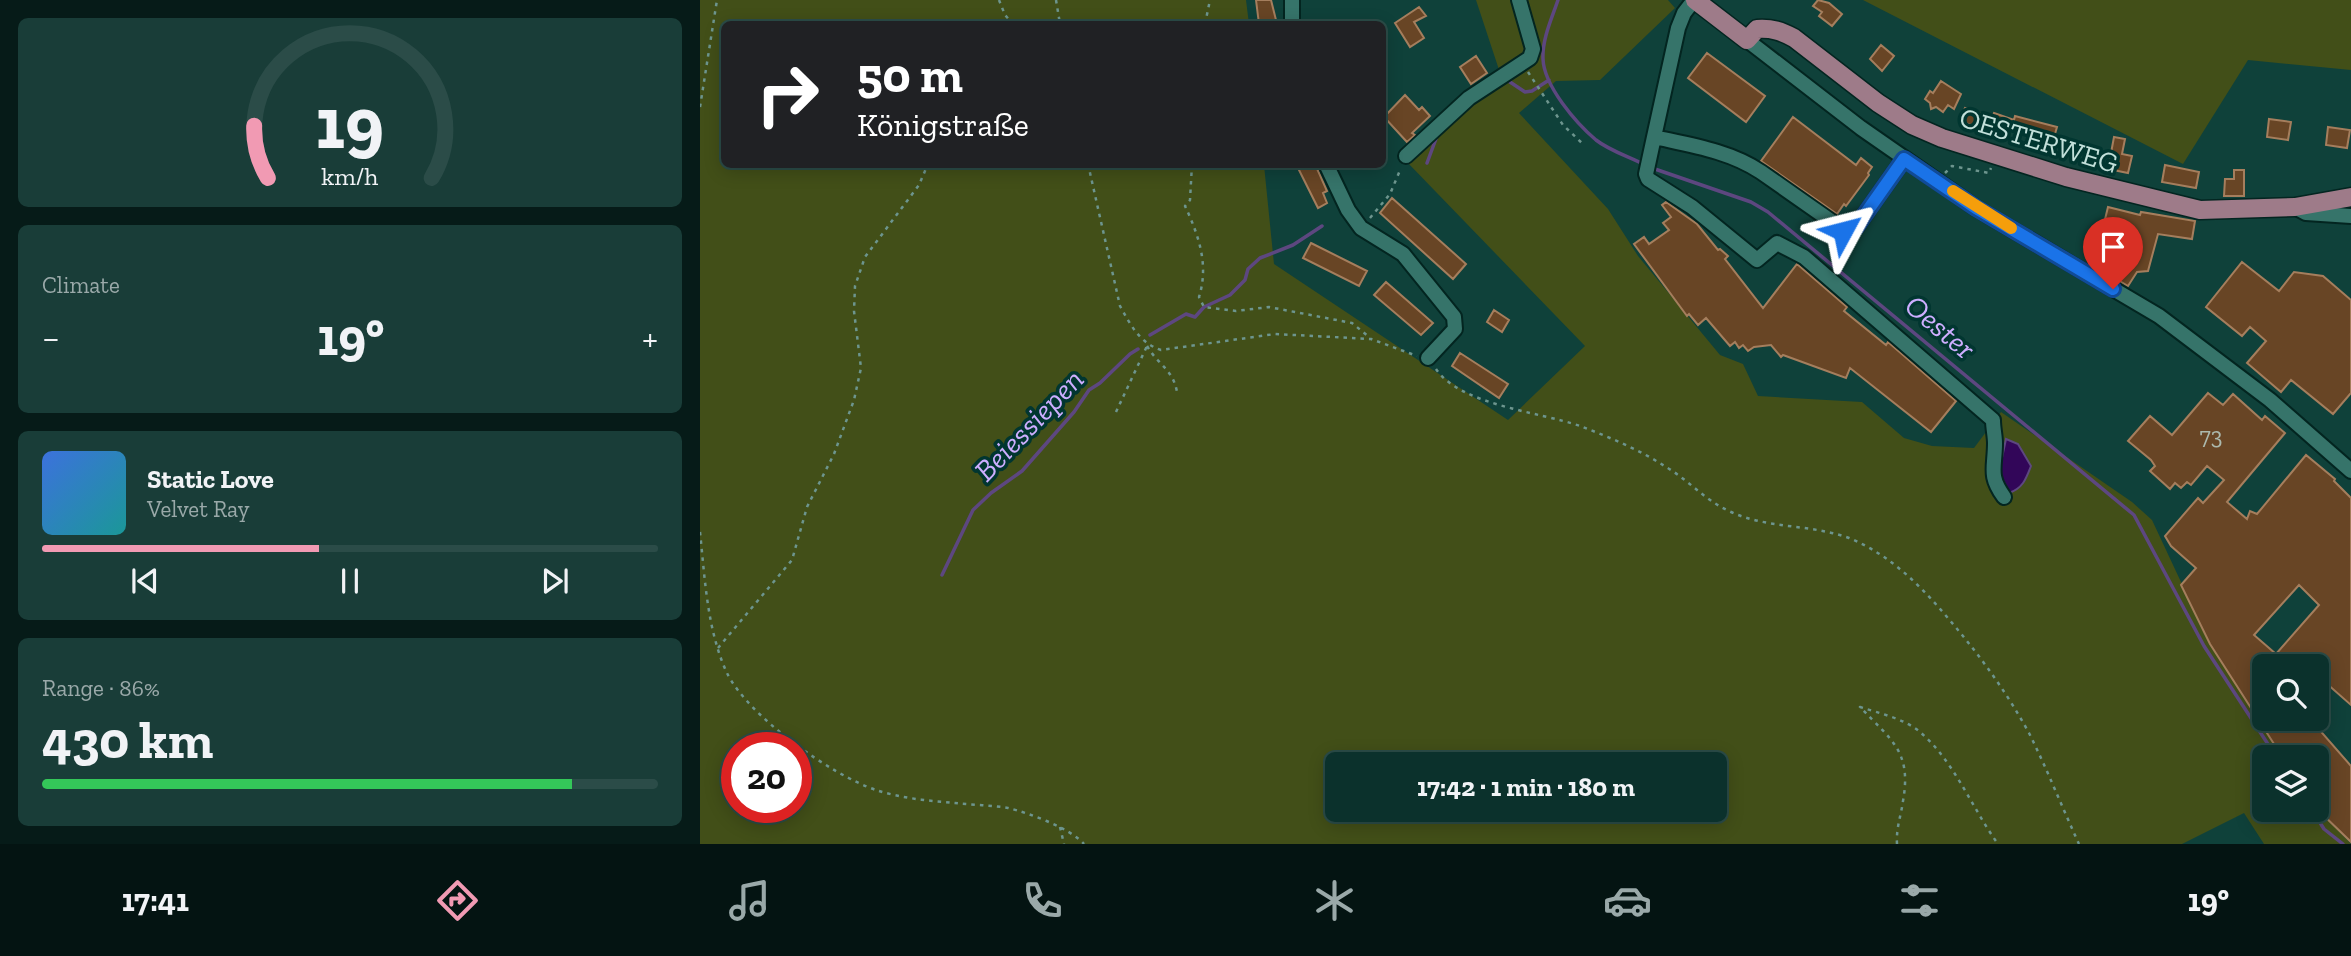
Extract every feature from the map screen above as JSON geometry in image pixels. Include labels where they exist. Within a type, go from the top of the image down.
[{"type":"main road","points":[[1695,0],[1747,40]]},
{"type":"main road","name":"OESTERWEG","points":[[1747,40],[1757,29],[1778,30],[1794,38],[1878,103],[1912,125],[1942,138],[2066,177],[2200,210],[2295,207],[2351,197]]},
{"type":"street","points":[[1292,0],[1292,21]]},
{"type":"street","points":[[1406,156],[1469,98],[1530,58],[1533,49],[1519,0]]},
{"type":"street","points":[[1695,0],[1684,13],[1678,28],[1649,153],[1646,174],[1648,179],[1692,207],[1757,260],[1777,243],[1804,257],[1993,420],[1995,444],[1992,468],[1995,484],[2004,497]]},
{"type":"street","points":[[1747,40],[1904,159],[1976,208],[2159,316],[2270,400],[2351,471]]},
{"type":"street","points":[[1654,137],[1750,164],[1848,233],[1856,227],[1904,159]]},
{"type":"street","points":[[1328,168],[1348,210],[1361,228],[1403,254],[1454,317],[1455,329],[1428,358]]},
{"type":"street","points":[[2295,207],[2306,213],[2351,216]]},
{"type":"path","points":[[700,107],[717,0]]},
{"type":"path","points":[[999,0],[1005,16],[1010,21]]},
{"type":"path","points":[[1056,0],[1060,21]]},
{"type":"path","points":[[1206,21],[1210,0]]},
{"type":"path","points":[[1534,83],[1563,125],[1584,145]]},
{"type":"path","points":[[1361,228],[1390,194],[1406,156]]},
{"type":"path","points":[[1939,181],[1952,166],[1989,173]]},
{"type":"path","points":[[718,648],[792,560],[807,507],[834,454],[854,400],[861,368],[854,310],[855,286],[865,257],[919,185],[926,168]]},
{"type":"path","points":[[1089,168],[1120,306],[1154,358],[1174,376],[1177,392]]},
{"type":"path","points":[[1192,168],[1190,200],[1185,206],[1199,236],[1205,273],[1199,297],[1204,307],[1236,311],[1269,307],[1352,323],[1371,339]]},
{"type":"path","points":[[1147,346],[1161,350],[1275,334],[1371,339],[1415,356],[1428,358],[1444,381],[1463,392],[1578,426],[1636,450],[1669,468],[1704,498],[1732,513],[1756,521],[1823,531],[1848,538],[1869,548],[1911,576],[1977,652],[2029,734],[2079,844]]},
{"type":"path","points":[[1116,412],[1147,346]]},
{"type":"path","points":[[700,532],[706,594],[718,648],[728,676],[757,713],[841,774],[877,791],[934,801],[1009,808],[1077,835],[1084,844]]},
{"type":"path","points":[[1897,844],[1896,831],[1903,802],[1906,771],[1898,747],[1860,707],[1887,715],[1919,731],[1938,752],[1998,844]]},
{"type":"path","points":[[1060,827],[1064,844]]},
{"type":"green space","points":[[700,0],[1246,0],[1249,21],[721,21],[721,168],[1264,168],[1274,264],[1508,420],[1585,346],[1407,162],[1470,106],[1504,85],[1476,0],[1668,0],[1675,8],[1600,80],[1556,81],[1519,113],[1608,209],[1638,256],[1720,355],[1743,364],[1758,396],[1862,402],[1904,438],[1932,446],[1974,448],[2001,412],[2132,502],[2152,520],[2210,644],[2252,710],[2252,731],[2266,731],[2275,745],[2252,745],[2252,822],[2329,821],[2351,844],[2264,844],[2244,813],[2182,844],[700,844]]},
{"type":"green space","points":[[1863,0],[2351,0],[2351,70],[2248,60],[2183,164]]},
{"type":"shaded area","points":[[2006,439],[2018,444],[2031,466],[2021,486],[2009,493],[1999,472]]},
{"type":"building","points":[[1256,0],[1271,0],[1276,21],[1259,21]]},
{"type":"building","points":[[1818,0],[1829,3],[1842,14],[1832,26],[1819,16],[1822,12],[1813,6]]},
{"type":"building","points":[[1419,7],[1426,16],[1414,22],[1424,38],[1410,47],[1395,23]]},
{"type":"building","points":[[1881,45],[1894,56],[1882,71],[1870,59]]},
{"type":"building","points":[[1707,53],[1765,96],[1746,122],[1688,78]]},
{"type":"building","points":[[1476,56],[1487,73],[1471,84],[1460,67]]},
{"type":"building","points":[[1941,81],[1961,94],[1954,109],[1948,105],[1943,112],[1936,107],[1931,109],[1930,103],[1925,99]]},
{"type":"building","points":[[1405,95],[1419,110],[1422,107],[1430,116],[1412,133],[1415,135],[1407,142],[1386,119],[1386,115]]},
{"type":"building","points":[[1965,108],[1986,115],[1982,129],[1960,121]]},
{"type":"building","points":[[1994,113],[2014,120],[2015,116],[2057,127],[2051,148],[2029,141],[2030,136],[1990,124]]},
{"type":"building","points":[[1793,117],[1856,165],[1861,158],[1872,167],[1846,206],[1844,204],[1837,214],[1761,161]]},
{"type":"building","points":[[2269,119],[2291,122],[2288,140],[2267,137]]},
{"type":"building","points":[[2328,127],[2350,130],[2347,148],[2326,145]]},
{"type":"building","points":[[2114,137],[2125,139],[2122,154],[2132,156],[2128,173],[2108,169]]},
{"type":"building","points":[[2165,165],[2199,172],[2196,188],[2162,182]]},
{"type":"building","points":[[1298,168],[1317,168],[1327,191],[1323,193],[1327,203],[1318,208]]},
{"type":"building","points":[[2234,170],[2244,170],[2244,196],[2224,196],[2225,179],[2234,179]]},
{"type":"building","points":[[1392,198],[1466,264],[1453,279],[1380,213]]},
{"type":"building","points":[[1666,202],[1697,224],[1718,250],[1728,256],[1725,259],[1763,308],[1797,264],[1847,307],[1844,311],[1886,345],[1888,342],[1956,401],[1931,432],[1850,368],[1846,378],[1783,355],[1781,357],[1771,345],[1754,347],[1748,351],[1743,345],[1739,348],[1735,342],[1730,346],[1706,318],[1698,325],[1689,314],[1687,316],[1634,244],[1644,237],[1649,244],[1669,230],[1663,223],[1671,217],[1662,205]]},
{"type":"building","points":[[2108,207],[2140,215],[2141,212],[2195,221],[2192,239],[2158,234],[2148,271],[2137,272],[2128,286],[2108,274],[2126,246],[2100,240]]},
{"type":"building","points":[[1311,243],[1367,271],[1359,286],[1303,258]]},
{"type":"building","points":[[2242,262],[2279,291],[2294,272],[2323,276],[2351,300],[2351,393],[2333,414],[2291,380],[2281,392],[2247,363],[2266,341],[2250,327],[2242,336],[2206,307]]},
{"type":"building","points":[[1386,282],[1433,323],[1421,335],[1374,295]]},
{"type":"building","points":[[1494,310],[1509,320],[1502,332],[1487,322]]},
{"type":"building","points":[[1460,353],[1508,384],[1499,398],[1452,366]]},
{"type":"building","points":[[2208,393],[2223,405],[2233,394],[2262,420],[2265,416],[2285,433],[2227,502],[2247,519],[2250,511],[2257,514],[2306,455],[2335,479],[2351,498],[2351,705],[2329,686],[2329,654],[2276,654],[2252,654],[2252,710],[2210,644],[2181,585],[2196,568],[2171,546],[2165,536],[2198,498],[2203,503],[2224,480],[2207,466],[2191,485],[2187,482],[2181,488],[2175,483],[2170,489],[2150,471],[2155,466],[2151,460],[2128,441],[2150,416],[2172,435]],"holes":[[[2299,585],[2319,605],[2276,654],[2254,635]]]},
{"type":"building","points":[[2266,731],[2320,731],[2351,766],[2351,842],[2329,821],[2329,745],[2275,745]]},
{"type":"waterway","name":"Oester","points":[[1558,0],[1543,51],[1549,81],[1571,114],[1596,140],[1645,165]]},
{"type":"waterway","name":"Beiessiepen","points":[[1505,82],[1507,80],[1525,92],[1532,91],[1549,80]]},
{"type":"waterway","name":"Beiessiepen","points":[[1427,163],[1437,136]]},
{"type":"waterway","name":"Oester","points":[[1652,168],[1751,202],[1768,212],[2134,515],[2204,646],[2269,745]]},
{"type":"waterway","name":"Beiessiepen","points":[[1150,335],[1186,314],[1195,317],[1204,307],[1230,295],[1245,280],[1248,269],[1260,258],[1293,245],[1322,226]]},
{"type":"waterway","name":"Beiessiepen","points":[[942,575],[973,510],[1022,471],[1074,412],[1089,390],[1138,349]]},
{"type":"waterway","name":"Oester","points":[[2320,822],[2343,844]]},
{"type":"slow traffic","points":[[1953,191],[2011,228]]},
{"type":"route","points":[[1843,231],[1848,233],[1856,227],[1904,159],[1976,208],[2113,289]]}]
